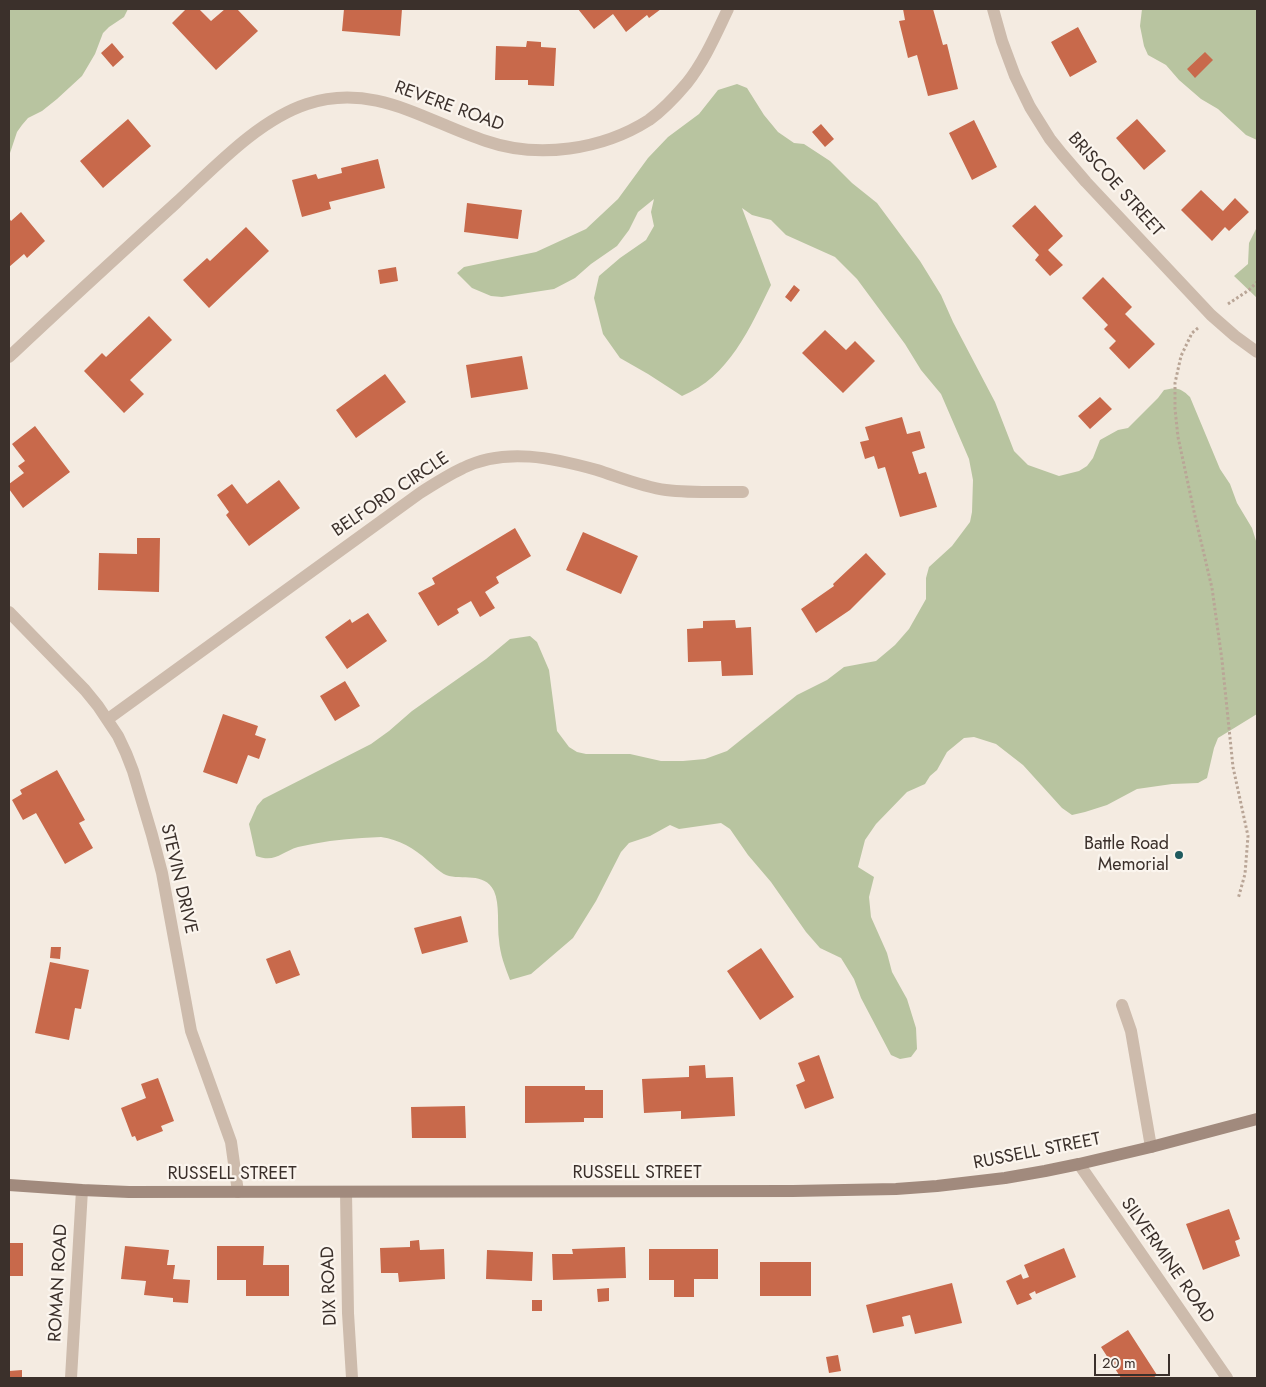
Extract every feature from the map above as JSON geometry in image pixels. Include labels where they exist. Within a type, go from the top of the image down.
[{"type":"street","name":"REVERE ROAD","points":[[9,356],[213,168],[249,138],[284,114],[319,100],[359,98],[386,102],[398,106],[501,146],[537,150],[580,147],[627,131],[648,120],[665,107],[700,65],[728,9]]},
{"type":"street","name":"BRISCOE STREET","points":[[993,9],[1014,76],[1030,107],[1062,154],[1211,315],[1257,352]]},
{"type":"street","name":"BELFORD CIRCLE","points":[[108,719],[420,493],[464,467],[502,456],[532,456],[595,470],[666,490],[743,492]]},
{"type":"street","name":"STEVIN DRIVE","points":[[9,612],[85,690],[108,719],[118,736],[133,771],[162,873],[191,1030],[231,1142],[238,1192]]},
{"type":"street","points":[[1122,1005],[1131,1031],[1152,1146]]},
{"type":"street","name":"RUSSELL STREET","points":[[9,1185],[129,1192],[774,1192],[896,1189],[1005,1178],[1045,1171],[1257,1119]]},
{"type":"street","name":"SILVERMINE ROAD","points":[[1079,1164],[1227,1378]]},
{"type":"street","name":"ROMAN ROAD","points":[[71,1378],[82,1190]]},
{"type":"street","name":"DIX ROAD","points":[[346,1192],[348,1313],[352,1378]]},
{"type":"path","points":[[1238,899],[1245,874],[1248,836],[1233,767],[1222,660],[1212,588],[1178,436],[1175,383],[1181,356],[1192,333],[1211,315],[1249,290],[1257,282]]},
{"type":"green space","points":[[9,9],[128,9],[124,17],[103,33],[95,54],[82,76],[57,99],[42,111],[28,118],[22,125],[17,132],[9,156]]},
{"type":"green space","points":[[1142,9],[1257,9],[1257,140],[1246,135],[1218,109],[1201,99],[1179,80],[1166,65],[1148,55],[1140,26]]},
{"type":"green space","points":[[737,84],[747,88],[764,115],[778,132],[794,143],[804,144],[830,161],[852,183],[877,203],[920,261],[941,295],[995,402],[1014,451],[1028,465],[1059,476],[1079,471],[1087,466],[1093,458],[1100,440],[1118,430],[1128,428],[1164,390],[1178,389],[1190,397],[1220,469],[1230,484],[1237,503],[1252,528],[1257,544],[1257,714],[1218,738],[1207,778],[1198,783],[1172,784],[1137,789],[1107,805],[1072,815],[1062,808],[1023,765],[996,744],[974,737],[964,738],[947,752],[937,770],[925,784],[907,792],[876,824],[865,840],[858,867],[874,877],[869,897],[871,917],[887,953],[892,972],[907,999],[916,1028],[917,1049],[911,1057],[900,1059],[891,1055],[861,998],[854,979],[841,958],[820,948],[806,932],[771,882],[748,855],[730,829],[721,823],[679,829],[670,825],[650,836],[629,843],[621,852],[596,901],[573,938],[531,974],[510,980],[503,960],[498,934],[496,896],[490,885],[485,881],[446,875],[412,848],[401,842],[381,837],[346,839],[314,844],[292,849],[274,858],[263,858],[256,856],[249,824],[257,806],[263,799],[371,744],[412,711],[486,659],[510,639],[530,636],[537,642],[549,670],[557,731],[569,747],[577,752],[586,754],[630,754],[661,761],[683,761],[705,759],[727,751],[797,695],[827,680],[844,667],[876,661],[895,645],[909,629],[926,599],[926,578],[929,567],[952,546],[970,522],[973,480],[969,459],[941,394],[921,370],[905,344],[857,279],[835,257],[786,235],[771,220],[752,215],[742,208],[771,285],[746,334],[725,364],[713,377],[698,388],[682,396],[620,358],[603,334],[594,298],[599,276],[620,258],[646,240],[654,226],[651,212],[654,199],[638,212],[629,230],[617,246],[575,278],[554,289],[502,297],[491,296],[472,288],[457,273],[464,267],[536,252],[586,229],[618,199],[648,158],[668,137],[699,114],[718,90]]},
{"type":"green space","points":[[1257,227],[1257,298],[1234,276],[1248,264],[1249,243]]},
{"type":"building","points":[[186,9],[199,9],[211,21],[225,9],[237,9],[258,31],[216,70],[172,23]]},
{"type":"building","points":[[344,9],[402,9],[400,36],[342,31]]},
{"type":"building","points":[[578,9],[661,9],[649,18],[647,15],[626,32],[613,14],[594,29]]},
{"type":"building","points":[[903,9],[933,9],[943,45],[947,44],[958,89],[928,96],[917,55],[908,58],[899,21],[905,20]]},
{"type":"building","points":[[1078,27],[1097,62],[1070,77],[1051,42]]},
{"type":"building","points":[[527,41],[541,42],[541,47],[556,48],[554,86],[528,85],[528,80],[495,80],[496,46],[526,47]]},
{"type":"building","points":[[112,43],[124,57],[113,67],[101,53]]},
{"type":"building","points":[[1205,52],[1213,60],[1195,78],[1187,69]]},
{"type":"building","points":[[128,119],[151,146],[103,188],[80,161]]},
{"type":"building","points":[[1137,119],[1166,151],[1144,170],[1116,138]]},
{"type":"building","points":[[974,120],[997,167],[972,180],[949,133]]},
{"type":"building","points":[[821,124],[834,139],[825,147],[812,132]]},
{"type":"building","points":[[378,159],[385,188],[329,202],[331,209],[302,217],[292,180],[316,174],[318,179],[342,173],[341,168]]},
{"type":"building","points":[[1201,190],[1223,211],[1235,198],[1249,212],[1229,231],[1225,227],[1212,241],[1181,210]]},
{"type":"building","points":[[467,203],[522,210],[518,239],[464,232]]},
{"type":"building","points":[[1035,205],[1063,236],[1048,250],[1063,265],[1050,276],[1035,260],[1039,255],[1012,226]]},
{"type":"building","points":[[21,212],[45,241],[27,258],[24,254],[9,267],[9,218],[11,221]]},
{"type":"building","points":[[246,227],[269,251],[209,308],[183,280],[207,258],[210,261]]},
{"type":"building","points":[[396,267],[398,281],[380,284],[378,270]]},
{"type":"building","points":[[1103,277],[1132,307],[1125,314],[1155,344],[1129,369],[1109,348],[1116,341],[1104,329],[1108,325],[1082,298]]},
{"type":"building","points":[[794,285],[800,290],[791,302],[785,297]]},
{"type":"building","points":[[149,316],[172,340],[130,380],[144,394],[124,413],[84,371],[102,353],[106,357]]},
{"type":"building","points":[[825,330],[846,350],[855,341],[875,361],[843,393],[802,353]]},
{"type":"building","points":[[522,356],[528,389],[471,398],[466,365]]},
{"type":"building","points":[[385,374],[406,402],[356,438],[336,410]]},
{"type":"building","points":[[1100,397],[1112,409],[1090,429],[1078,416]]},
{"type":"building","points":[[902,417],[907,434],[920,431],[925,448],[912,452],[919,474],[926,472],[937,507],[900,517],[885,467],[878,469],[874,456],[865,459],[860,442],[869,440],[865,427]]},
{"type":"building","points":[[35,426],[70,472],[23,508],[9,489],[9,484],[24,473],[18,466],[25,461],[12,444]]},
{"type":"building","points":[[279,480],[300,508],[249,546],[226,515],[229,512],[217,495],[232,484],[247,504]]},
{"type":"building","points":[[515,528],[531,556],[496,577],[499,583],[485,592],[495,608],[480,617],[471,601],[457,609],[459,613],[438,626],[418,593],[435,584],[432,578]]},
{"type":"building","points":[[583,532],[638,556],[621,594],[566,570]]},
{"type":"building","points":[[137,538],[160,538],[159,592],[98,590],[99,553],[137,554]]},
{"type":"building","points":[[866,553],[886,574],[850,610],[816,633],[801,609],[834,586],[833,584]]},
{"type":"building","points":[[368,613],[387,641],[347,669],[325,637],[350,619],[352,623]]},
{"type":"building","points":[[735,620],[736,628],[751,627],[753,675],[722,676],[721,661],[688,662],[687,629],[703,628],[703,621]]},
{"type":"building","points":[[345,681],[360,706],[335,721],[320,696]]},
{"type":"building","points":[[223,714],[258,726],[255,735],[266,739],[259,759],[248,755],[237,784],[203,772]]},
{"type":"building","points":[[57,770],[85,820],[79,823],[93,848],[65,864],[36,813],[23,820],[12,800],[22,794],[20,790]]},
{"type":"building","points":[[461,916],[468,942],[422,954],[414,928]]},
{"type":"building","points":[[51,947],[61,947],[60,959],[50,958]]},
{"type":"building","points":[[761,948],[794,997],[760,1020],[727,971]]},
{"type":"building","points":[[290,950],[300,975],[276,984],[266,959]]},
{"type":"building","points":[[50,962],[89,970],[81,1009],[75,1008],[69,1040],[35,1033]]},
{"type":"building","points":[[819,1055],[834,1098],[805,1109],[796,1085],[805,1081],[798,1063]]},
{"type":"building","points":[[705,1065],[706,1078],[733,1077],[735,1116],[681,1119],[681,1111],[644,1113],[642,1079],[689,1077],[689,1066]]},
{"type":"building","points":[[158,1078],[174,1121],[161,1126],[163,1131],[137,1141],[135,1136],[132,1137],[121,1108],[146,1098],[141,1084]]},
{"type":"building","points":[[525,1086],[585,1086],[585,1090],[603,1090],[603,1118],[584,1118],[584,1122],[525,1123]]},
{"type":"building","points":[[465,1106],[466,1138],[412,1138],[411,1107]]},
{"type":"building","points":[[1229,1209],[1240,1239],[1235,1241],[1240,1256],[1203,1270],[1186,1224]]},
{"type":"building","points":[[419,1240],[420,1250],[444,1249],[445,1279],[399,1282],[398,1273],[381,1273],[380,1248],[410,1247],[410,1241]]},
{"type":"building","points":[[9,1243],[23,1243],[23,1276],[9,1276]]},
{"type":"building","points":[[125,1246],[169,1250],[167,1265],[175,1265],[173,1279],[190,1280],[188,1303],[173,1302],[173,1298],[144,1295],[146,1281],[121,1279]]},
{"type":"building","points":[[217,1246],[264,1246],[263,1265],[289,1265],[289,1296],[246,1296],[246,1280],[217,1280]]},
{"type":"building","points":[[625,1247],[626,1278],[553,1280],[552,1254],[573,1254],[572,1249]]},
{"type":"building","points":[[1064,1248],[1076,1277],[1036,1294],[1035,1291],[1029,1294],[1032,1299],[1017,1305],[1006,1281],[1021,1274],[1023,1279],[1029,1277],[1024,1265]]},
{"type":"building","points":[[649,1249],[718,1249],[718,1279],[694,1279],[694,1297],[674,1297],[674,1280],[649,1280]]},
{"type":"building","points":[[487,1250],[533,1252],[532,1281],[486,1279]]},
{"type":"building","points":[[760,1262],[811,1262],[811,1296],[760,1296]]},
{"type":"building","points":[[952,1283],[962,1323],[915,1334],[910,1315],[902,1317],[904,1326],[873,1333],[866,1305]]},
{"type":"building","points":[[609,1288],[609,1301],[598,1302],[597,1289]]},
{"type":"building","points":[[532,1300],[542,1300],[542,1311],[532,1311]]},
{"type":"building","points":[[1128,1330],[1157,1375],[1153,1378],[1121,1378],[1101,1347]]},
{"type":"building","points":[[838,1355],[841,1371],[829,1373],[826,1357]]},
{"type":"building","points":[[22,1370],[22,1378],[9,1378],[9,1371]]},
{"type":"place","name":"Battle Road Memorial","points":[[1179,855]]}]
